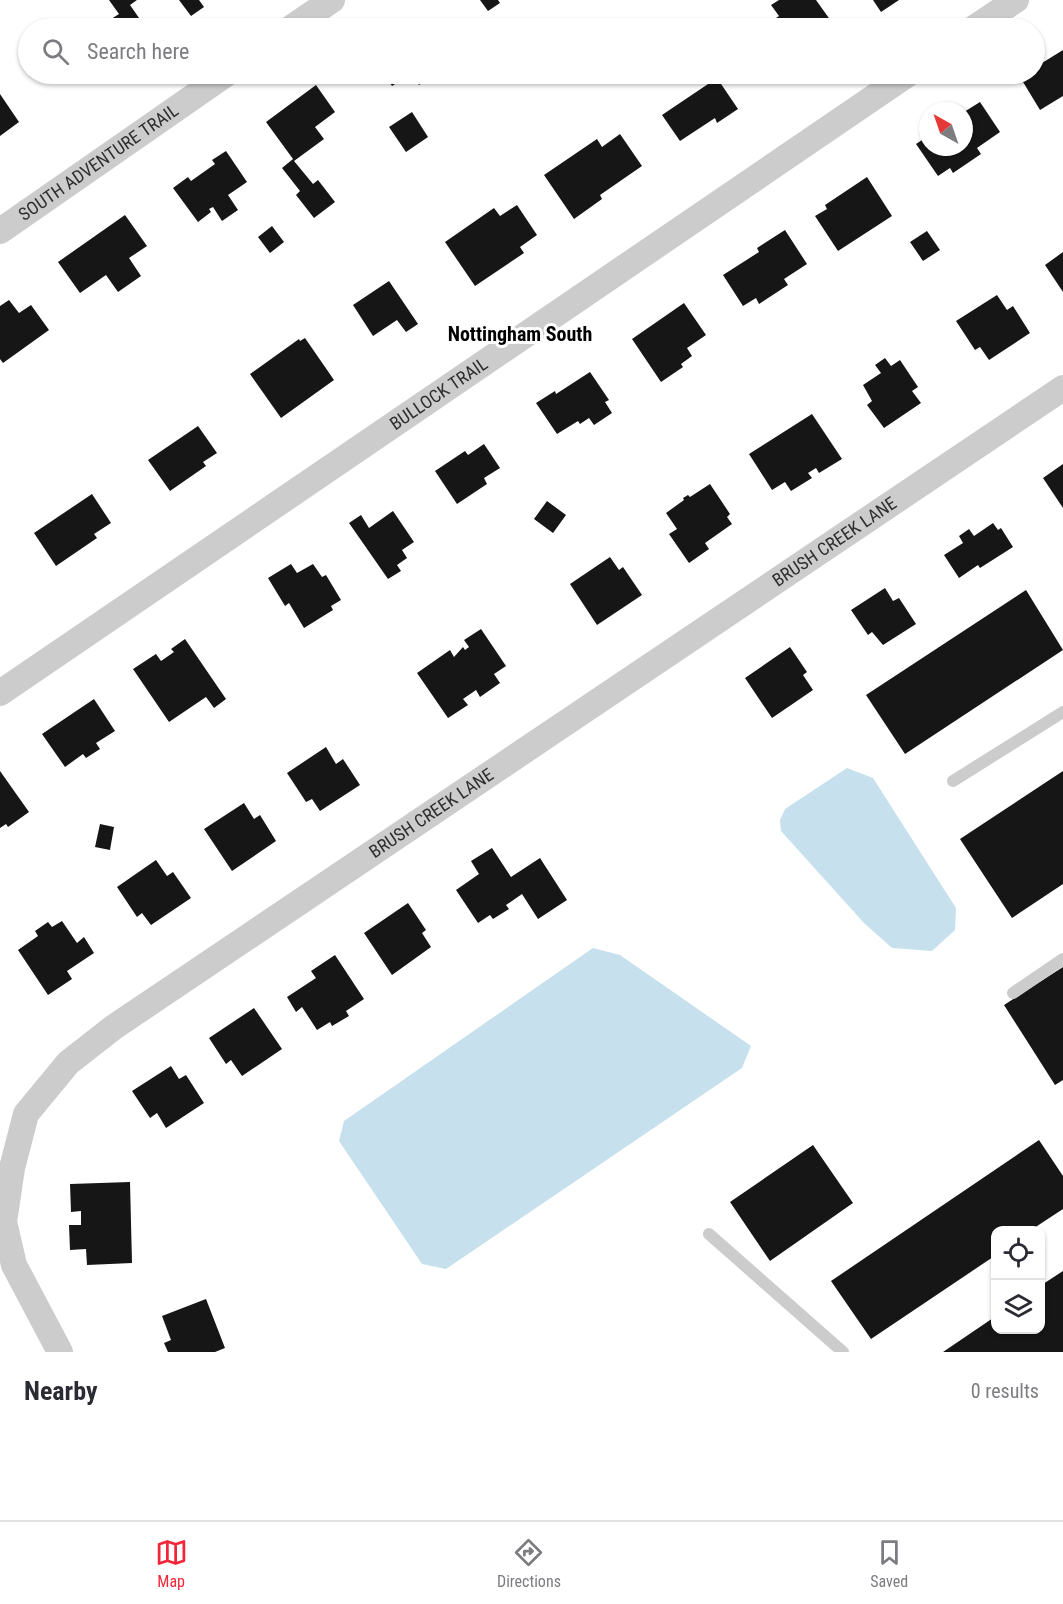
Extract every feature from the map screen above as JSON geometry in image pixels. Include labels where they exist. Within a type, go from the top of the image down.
[{"type":"street","points":[[306,18],[332,0]]},
{"type":"street","points":[[989,18],[1016,0]]},
{"type":"street","name":"SOUTH ADVENTURE TRAIL","points":[[0,231],[212,84]]},
{"type":"street","name":"BULLOCK TRAIL","points":[[0,693],[893,84]]},
{"type":"street","name":"BRUSH CREEK LANE","points":[[60,1352],[14,1266],[4,1222],[12,1168],[26,1113],[68,1063],[114,1027],[1063,387]]},
{"type":"lane","points":[[953,781],[1063,712]]},
{"type":"lane","points":[[1013,993],[1063,959]]},
{"type":"lane","points":[[709,1234],[843,1352]]},
{"type":"water","points":[[847,768],[873,778],[956,908],[955,930],[932,951],[892,948],[864,923],[781,831],[780,820],[785,809]]},
{"type":"water","points":[[593,948],[620,955],[751,1046],[742,1068],[446,1269],[422,1264],[339,1141],[344,1121]]},
{"type":"building","points":[[109,0],[137,0],[130,5],[139,18],[113,18],[119,14]]},
{"type":"building","points":[[179,0],[199,0],[204,7],[191,16]]},
{"type":"building","points":[[480,0],[498,0],[500,3],[488,11]]},
{"type":"building","points":[[779,0],[816,0],[829,18],[776,18],[779,16],[771,5]]},
{"type":"building","points":[[873,0],[899,0],[881,12]]},
{"type":"building","points":[[1063,50],[1063,96],[1040,110],[1024,84],[1045,84],[1045,61]]},
{"type":"building","points":[[708,84],[721,84],[738,109],[717,123],[715,118],[680,141],[662,115]]},
{"type":"building","points":[[316,85],[335,112],[315,127],[324,139],[294,161],[313,184],[318,180],[335,202],[314,218],[296,195],[300,191],[282,168],[293,159],[266,122]]},
{"type":"building","points":[[0,94],[19,122],[0,136]]},
{"type":"building","points":[[980,102],[1000,132],[977,148],[981,154],[953,173],[950,168],[938,176],[924,156],[973,156],[973,106]]},
{"type":"building","points":[[412,112],[428,137],[406,152],[389,127]]},
{"type":"building","points":[[620,134],[642,166],[600,195],[602,199],[574,219],[544,175],[597,139],[602,147]]},
{"type":"building","points":[[226,151],[247,182],[228,195],[238,210],[222,221],[213,207],[209,209],[211,212],[198,222],[173,188],[188,177],[191,181],[215,164],[212,160]]},
{"type":"building","points":[[867,177],[892,216],[838,251],[815,216],[827,209],[825,205]]},
{"type":"building","points":[[517,205],[537,235],[520,247],[524,253],[475,286],[445,242],[494,208],[500,216]]},
{"type":"building","points":[[125,215],[147,246],[129,258],[141,276],[118,292],[106,275],[80,293],[58,262]]},
{"type":"building","points":[[272,226],[284,242],[270,253],[258,237]]},
{"type":"building","points":[[785,230],[807,264],[784,279],[788,285],[759,304],[756,298],[743,306],[723,275],[759,252],[757,248]]},
{"type":"building","points":[[927,231],[940,250],[923,261],[910,242]]},
{"type":"building","points":[[1063,252],[1063,292],[1045,265]]},
{"type":"building","points":[[389,281],[418,324],[406,332],[397,320],[373,336],[353,305]]},
{"type":"building","points":[[997,295],[1007,310],[1013,306],[1030,333],[989,360],[980,347],[975,350],[956,321]]},
{"type":"building","points":[[9,300],[19,313],[31,305],[49,330],[3,363],[0,359],[0,306]]},
{"type":"building","points":[[684,303],[706,335],[687,348],[692,356],[681,364],[683,367],[661,382],[632,339]]},
{"type":"building","points":[[305,338],[334,380],[281,418],[250,374],[299,339],[300,341]]},
{"type":"building","points":[[885,358],[891,366],[900,360],[918,387],[912,391],[921,403],[884,428],[867,405],[872,401],[863,385],[881,373],[875,365]]},
{"type":"building","points":[[590,372],[609,400],[605,402],[612,413],[594,425],[589,418],[580,424],[578,421],[557,434],[536,403],[555,391],[556,394]]},
{"type":"building","points":[[812,414],[842,459],[819,473],[816,468],[808,473],[812,478],[791,491],[785,482],[772,490],[749,454]]},
{"type":"building","points":[[198,426],[217,453],[203,462],[206,466],[170,491],[148,460]]},
{"type":"building","points":[[484,444],[500,468],[484,478],[487,484],[457,504],[435,471],[465,451],[468,455]]},
{"type":"building","points":[[1063,464],[1063,508],[1043,478]]},
{"type":"building","points":[[710,484],[730,514],[727,517],[732,524],[705,543],[709,549],[689,563],[669,534],[677,529],[666,513],[684,500],[683,498],[688,495],[690,497]]},
{"type":"building","points":[[92,494],[111,523],[94,534],[97,538],[56,566],[34,533]]},
{"type":"building","points":[[547,501],[566,515],[553,533],[534,519]]},
{"type":"building","points":[[393,511],[414,542],[402,550],[407,558],[397,565],[401,571],[388,579],[349,523],[361,515],[369,528]]},
{"type":"building","points":[[993,523],[998,530],[1001,528],[1013,547],[980,568],[978,565],[959,578],[944,555],[963,543],[959,536],[969,529],[974,536]]},
{"type":"building","points":[[610,557],[619,570],[623,567],[642,595],[597,625],[570,584]]},
{"type":"building","points":[[291,564],[297,573],[313,564],[322,577],[326,575],[341,600],[331,606],[333,610],[304,628],[289,603],[285,606],[268,578]]},
{"type":"building","points":[[885,588],[893,601],[899,598],[916,624],[883,645],[872,632],[868,635],[851,610]]},
{"type":"building","points":[[1026,590],[1063,650],[905,754],[866,695]]},
{"type":"building","points":[[481,629],[506,666],[494,674],[500,683],[480,697],[476,690],[463,699],[468,705],[448,718],[417,673],[450,650],[454,657],[463,647],[465,650],[469,647],[464,640]]},
{"type":"building","points":[[185,639],[226,699],[214,708],[206,697],[169,722],[133,669],[156,654],[161,661],[174,652],[171,649]]},
{"type":"building","points":[[790,647],[807,672],[803,675],[813,690],[772,718],[745,678]]},
{"type":"building","points":[[94,699],[115,731],[96,743],[100,749],[86,758],[83,754],[65,767],[42,734]]},
{"type":"building","points":[[326,747],[336,764],[343,759],[360,785],[320,811],[312,799],[306,802],[287,773]]},
{"type":"building","points":[[0,771],[29,812],[8,827],[6,824],[0,828]]},
{"type":"building","points":[[1063,771],[1063,884],[1012,918],[960,839]]},
{"type":"building","points":[[244,803],[254,819],[260,815],[276,841],[232,871],[204,829]]},
{"type":"building","points":[[100,824],[114,827],[110,850],[95,847]]},
{"type":"building","points":[[492,848],[511,877],[540,858],[567,900],[538,919],[522,894],[506,905],[509,909],[493,919],[490,915],[478,923],[456,890],[479,874],[471,861]]},
{"type":"building","points":[[156,860],[167,876],[173,872],[191,898],[151,925],[142,913],[137,917],[117,887]]},
{"type":"building","points":[[408,903],[426,930],[422,933],[431,947],[392,975],[364,933]]},
{"type":"building","points":[[62,921],[77,943],[84,937],[94,953],[67,971],[72,979],[48,995],[18,950],[38,936],[35,931],[48,922],[52,927]]},
{"type":"building","points":[[335,955],[364,999],[346,1011],[349,1016],[332,1026],[330,1022],[317,1030],[302,1007],[296,1012],[287,997],[316,978],[311,971]]},
{"type":"building","points":[[1063,967],[1063,1080],[1055,1085],[1004,1005]]},
{"type":"building","points":[[254,1008],[282,1049],[242,1076],[231,1060],[226,1064],[209,1038]]},
{"type":"building","points":[[171,1066],[179,1079],[186,1075],[204,1103],[166,1128],[157,1113],[150,1118],[132,1091]]},
{"type":"building","points":[[1039,1140],[1063,1176],[1063,1209],[1037,1226],[991,1226],[991,1258],[871,1339],[831,1281]]},
{"type":"building","points":[[813,1145],[853,1203],[770,1261],[730,1202]]},
{"type":"building","points":[[130,1182],[132,1263],[87,1265],[86,1249],[70,1250],[69,1225],[81,1225],[81,1211],[71,1212],[70,1184]]},
{"type":"building","points":[[1063,1271],[1063,1352],[943,1352],[991,1319],[991,1334],[1045,1334],[1045,1283]]},
{"type":"building","points":[[206,1299],[225,1348],[215,1352],[168,1352],[164,1343],[171,1340],[162,1316]]},
{"type":"district","name":"Nottingham South","points":[[520,334]]}]
